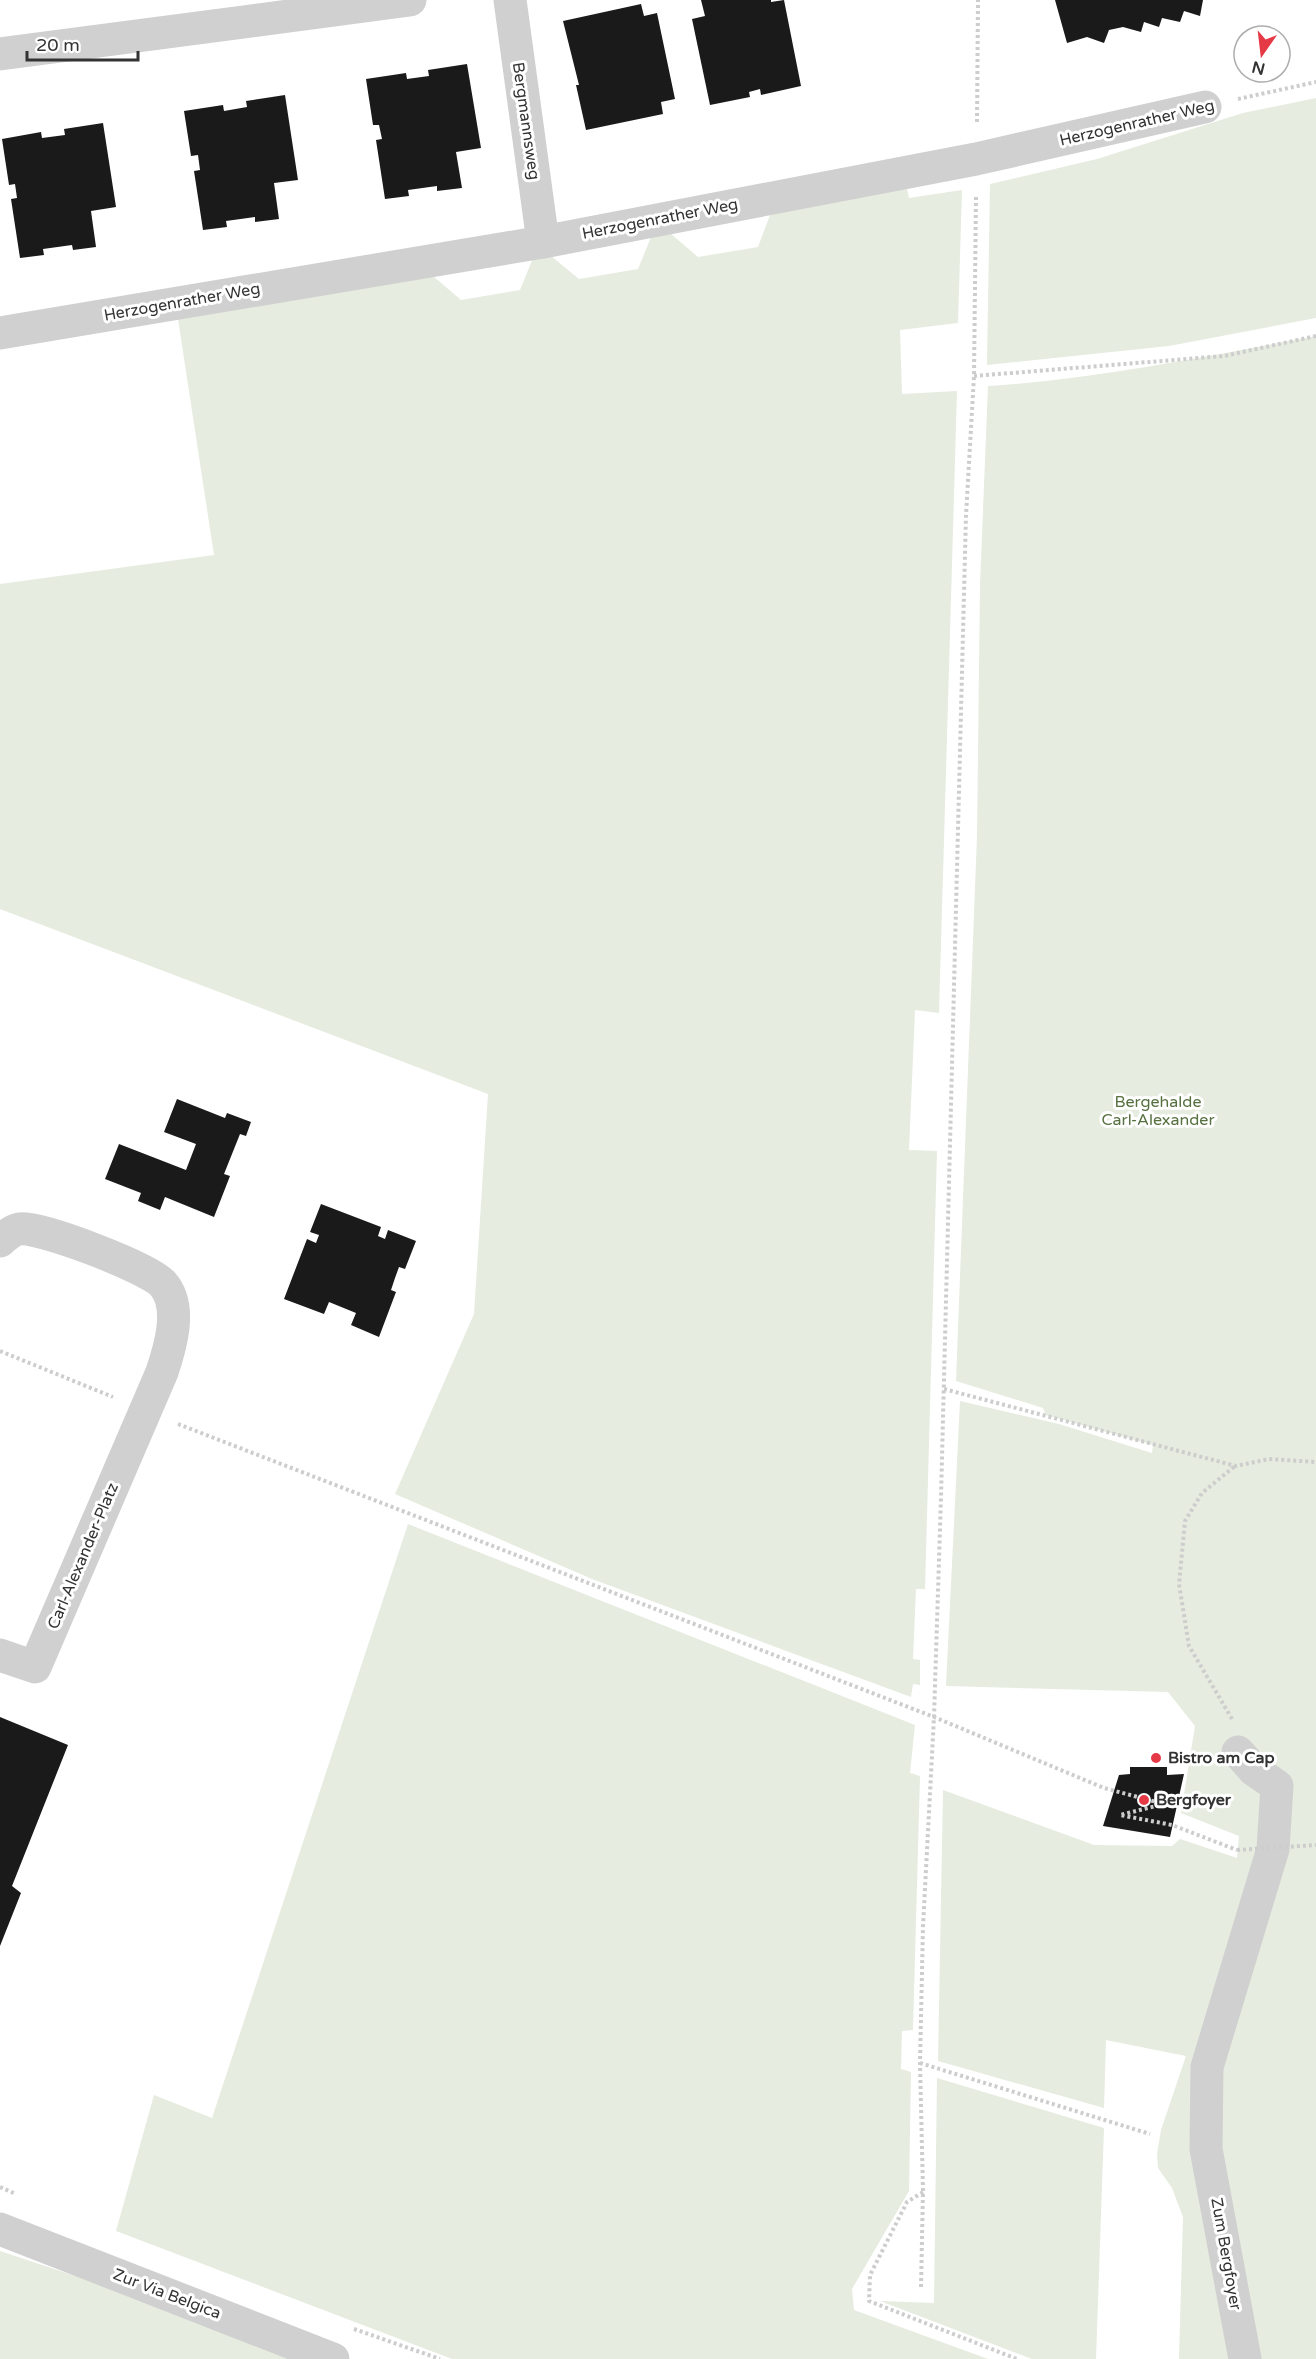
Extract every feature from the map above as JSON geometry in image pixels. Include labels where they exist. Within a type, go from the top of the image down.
[{"type":"street","points":[[0,54],[324,5],[410,0]]},
{"type":"street","name":"Bergmannsweg","points":[[510,0],[543,242]]},
{"type":"street","name":"Herzogenrather Weg","points":[[0,333],[543,242],[976,159],[1205,107]]},
{"type":"street","name":"Carl-Alexander-Platz","points":[[0,1241],[18,1229],[45,1231],[149,1273],[164,1285],[171,1301],[171,1344],[146,1411],[35,1667],[0,1655]]},
{"type":"street","name":"Zum Bergfoyer","points":[[1238,1752],[1254,1770],[1277,1786],[1273,1849],[1207,2067],[1206,2149],[1245,2359]]},
{"type":"street","name":"Zur Via Belgica","points":[[0,2229],[333,2359]]},
{"type":"path","points":[[921,2287],[923,2191],[920,2063],[923,1927],[934,1717],[966,515],[974,376],[978,0]]},
{"type":"path","name":"Herzogenrather Weg","points":[[1205,107],[1316,82]]},
{"type":"path","points":[[974,376],[1224,356],[1316,336]]},
{"type":"path","points":[[0,1351],[114,1398]]},
{"type":"path","points":[[944,1389],[1236,1466],[1269,1460],[1316,1462]]},
{"type":"path","points":[[177,1423],[934,1717],[1104,1788],[1164,1804],[1120,1815],[1172,1825],[1237,1850],[1316,1845]]},
{"type":"path","points":[[1236,1466],[1202,1493],[1185,1521],[1179,1584],[1190,1646],[1232,1720],[1238,1752]]},
{"type":"path","points":[[920,2063],[1150,2134]]},
{"type":"path","points":[[923,2191],[907,2202],[870,2275],[869,2301],[1017,2359]]},
{"type":"green space","points":[[1316,98],[1316,318],[1169,346],[987,365],[990,184],[1097,159],[1243,113]]},
{"type":"green space","points":[[906,184],[909,198],[962,190],[958,323],[900,330],[902,394],[957,391],[939,1013],[915,1010],[909,1150],[937,1151],[925,1589],[916,1589],[913,1659],[920,1660],[920,1685],[913,1684],[911,1697],[592,1579],[395,1494],[474,1314],[488,1094],[0,909],[0,584],[214,555],[178,319],[433,276],[461,300],[520,290],[533,258],[550,255],[579,279],[638,269],[651,237],[670,233],[698,257],[758,247],[770,215]]},
{"type":"green space","name":"Bergehalde Carl-Alexander","points":[[1316,336],[1316,2359],[1179,2359],[1183,2217],[1172,2188],[1158,2168],[1157,2154],[1161,2130],[1186,2056],[1106,2040],[1104,2108],[938,2061],[943,1790],[1094,1845],[1172,1846],[1180,1839],[1237,1858],[1239,1836],[1181,1813],[1195,1726],[1168,1692],[946,1686],[960,1401],[1059,1424],[1152,1453],[1153,1445],[1046,1415],[1043,1408],[956,1381],[977,836],[980,585],[988,386],[1111,372]]},
{"type":"green space","points":[[408,1524],[915,1725],[910,1773],[920,1776],[913,2030],[902,2031],[901,2069],[911,2072],[909,2191],[852,2289],[854,2310],[988,2359],[452,2359],[116,2231],[154,2095],[212,2118]]},
{"type":"green space","points":[[937,2078],[1104,2128],[1096,2359],[1032,2359],[880,2301],[934,2303]]},
{"type":"green space","points":[[0,2251],[166,2306],[300,2359],[0,2359]]},
{"type":"building","points":[[701,0],[771,0],[771,2],[784,0],[801,86],[761,95],[760,89],[749,92],[750,97],[710,105],[692,19],[705,16]]},
{"type":"building","points":[[1055,0],[1203,0],[1200,16],[1184,11],[1180,22],[1162,18],[1159,27],[1144,22],[1141,32],[1123,27],[1109,30],[1104,43],[1087,37],[1067,43]]},
{"type":"building","points":[[641,4],[644,16],[657,13],[675,99],[661,102],[663,114],[586,130],[576,85],[579,85],[563,21]]},
{"type":"building","points":[[467,64],[481,148],[456,152],[462,188],[437,191],[437,186],[408,190],[409,196],[385,199],[376,140],[382,139],[379,125],[373,125],[366,79],[406,73],[407,79],[429,76],[428,70]]},
{"type":"building","points":[[285,95],[298,180],[274,183],[279,219],[255,222],[255,217],[226,221],[227,227],[203,230],[194,171],[200,170],[198,155],[191,156],[184,111],[223,105],[224,111],[247,107],[246,101]]},
{"type":"building","points":[[103,123],[116,207],[91,211],[96,247],[73,250],[72,245],[43,249],[44,255],[20,258],[11,199],[17,198],[15,184],[9,185],[2,139],[41,132],[42,138],[65,135],[64,129]]},
{"type":"building","points":[[177,1099],[225,1118],[227,1113],[251,1122],[246,1136],[240,1134],[224,1174],[230,1176],[214,1217],[165,1197],[160,1210],[138,1201],[141,1193],[105,1179],[119,1144],[186,1170],[196,1144],[164,1132]]},
{"type":"building","points":[[321,1204],[381,1227],[378,1236],[385,1239],[388,1230],[416,1241],[405,1269],[399,1267],[391,1290],[396,1292],[379,1337],[351,1325],[356,1313],[329,1302],[324,1314],[284,1299],[307,1239],[316,1243],[319,1235],[310,1232]]},
{"type":"building","points":[[0,1717],[68,1745],[12,1886],[21,1893],[0,1946]]},
{"type":"building","name":"Bergfoyer","points":[[1130,1767],[1167,1767],[1167,1775],[1184,1774],[1170,1837],[1103,1826],[1119,1775],[1130,1774]]},
{"type":"place","name":"Bistro am Cap","points":[[1156,1758]]},
{"type":"place","name":"Bergfoyer","points":[[1144,1800]]}]
